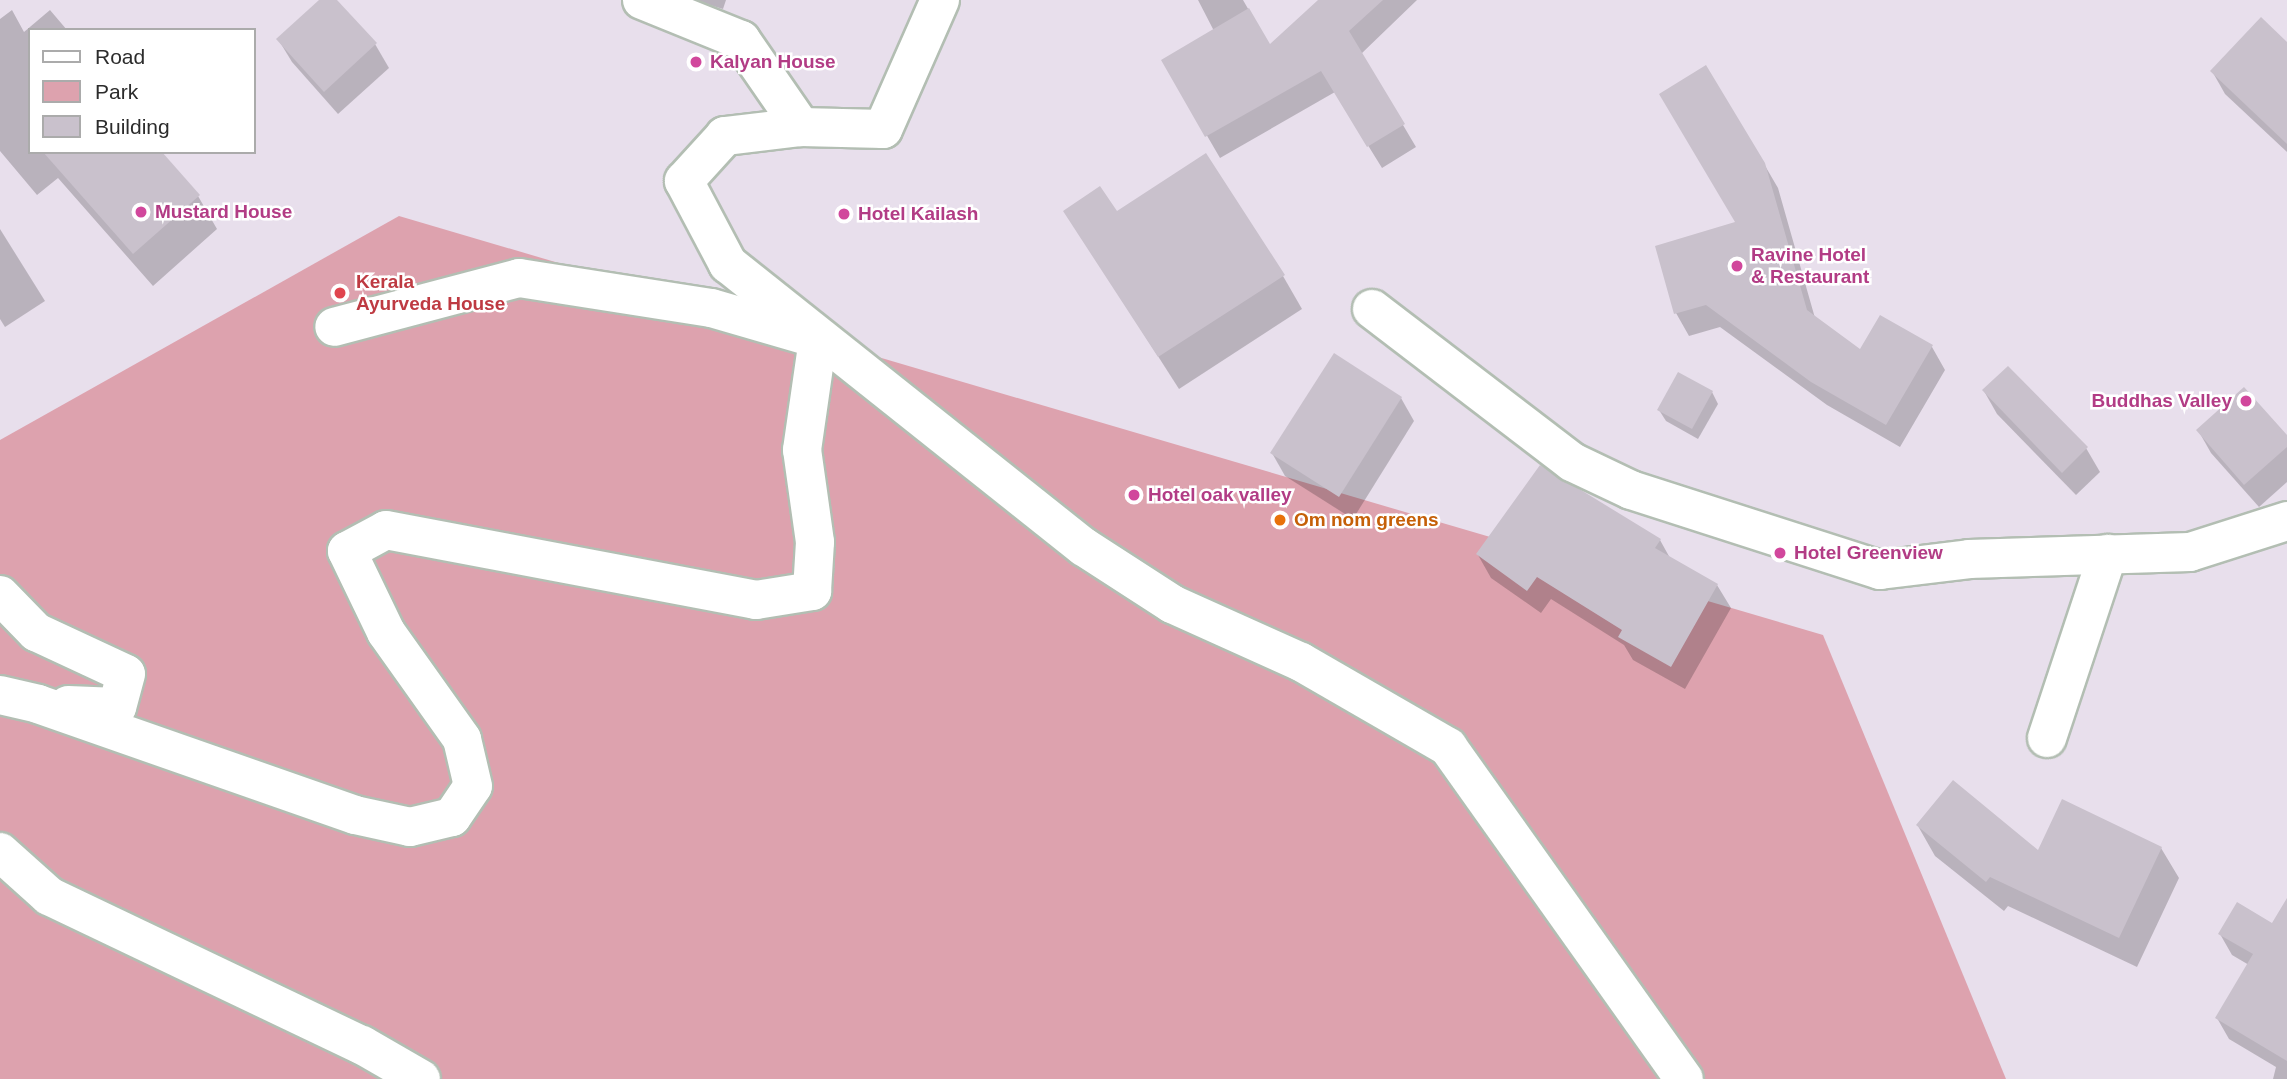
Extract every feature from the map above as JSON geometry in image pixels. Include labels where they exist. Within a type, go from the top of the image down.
[{"type":"street","points":[[642,0],[741,40],[801,127]]},
{"type":"street","points":[[940,0],[883,129],[801,127],[725,136],[684,181],[728,264],[818,339],[1084,547],[1172,604],[1301,662],[1448,747],[1684,1079]]},
{"type":"street","points":[[334,327],[519,278],[711,307],[818,339]]},
{"type":"street","points":[[1372,309],[1572,462],[1631,490],[1880,570],[1969,559],[2190,552],[2287,521]]},
{"type":"street","points":[[0,695],[38,704],[355,815],[410,827],[452,817],[473,786],[461,739],[386,632],[347,551],[386,530],[756,600],[812,592],[815,542],[802,450],[818,339]]},
{"type":"street","points":[[2047,738],[2108,554]]},
{"type":"street","points":[[0,595],[36,632],[126,674],[117,707],[38,704]]},
{"type":"street","points":[[0,852],[49,896],[362,1045],[421,1079]]},
{"type":"green space","points":[[399,216],[1823,635],[2006,1079],[0,1079],[0,440]]},
{"type":"building","points":[[319,0],[337,0],[377,43],[324,92],[276,39]]},
{"type":"building","points":[[1318,0],[1383,0],[1349,31],[1405,124],[1367,147],[1321,71],[1205,137],[1161,60],[1249,8],[1270,44]]},
{"type":"building","points":[[2261,17],[2287,42],[2287,144],[2210,71]]},
{"type":"building","points":[[1706,65],[1765,163],[1807,310],[1860,349],[1880,315],[1933,345],[1886,425],[1811,382],[1706,305],[1674,314],[1655,246],[1735,222],[1659,94]]},
{"type":"building","points":[[1206,153],[1285,275],[1158,357],[1063,211],[1100,186],[1117,211]]},
{"type":"building","points":[[45,154],[164,154],[200,195],[133,254]]},
{"type":"building","points":[[1334,353],[1402,397],[1339,497],[1270,453]]},
{"type":"building","points":[[2008,366],[2088,447],[2062,473],[1982,390]]},
{"type":"building","points":[[1678,372],[1713,391],[1692,429],[1657,410]]},
{"type":"building","points":[[2244,387],[2287,435],[2287,447],[2244,485],[2196,430]]},
{"type":"building","points":[[1540,465],[1661,539],[1655,548],[1718,584],[1671,667],[1618,637],[1622,630],[1537,577],[1527,591],[1476,554]]},
{"type":"building","points":[[1953,780],[2038,850],[2062,799],[2162,847],[2119,938],[1990,877],[1986,882],[1916,825]]},
{"type":"building","points":[[2287,898],[2287,1061],[2215,1018],[2253,954],[2218,934],[2237,902],[2272,923]]},
{"type":"place","name":"Kalyan House","points":[[696,62]]},
{"type":"place","name":"Mustard House","points":[[141,212]]},
{"type":"place","name":"Hotel Kailash","points":[[844,214]]},
{"type":"place","name":"Ravine Hotel & Restaurant","points":[[1737,266]]},
{"type":"place","name":"Kerala Ayurveda House","points":[[340,293]]},
{"type":"place","name":"Buddhas Valley","points":[[2246,401]]},
{"type":"place","name":"Hotel oak valley","points":[[1134,495]]},
{"type":"place","name":"Om nom greens","points":[[1280,520]]},
{"type":"place","name":"Hotel Greenview","points":[[1780,553]]}]
